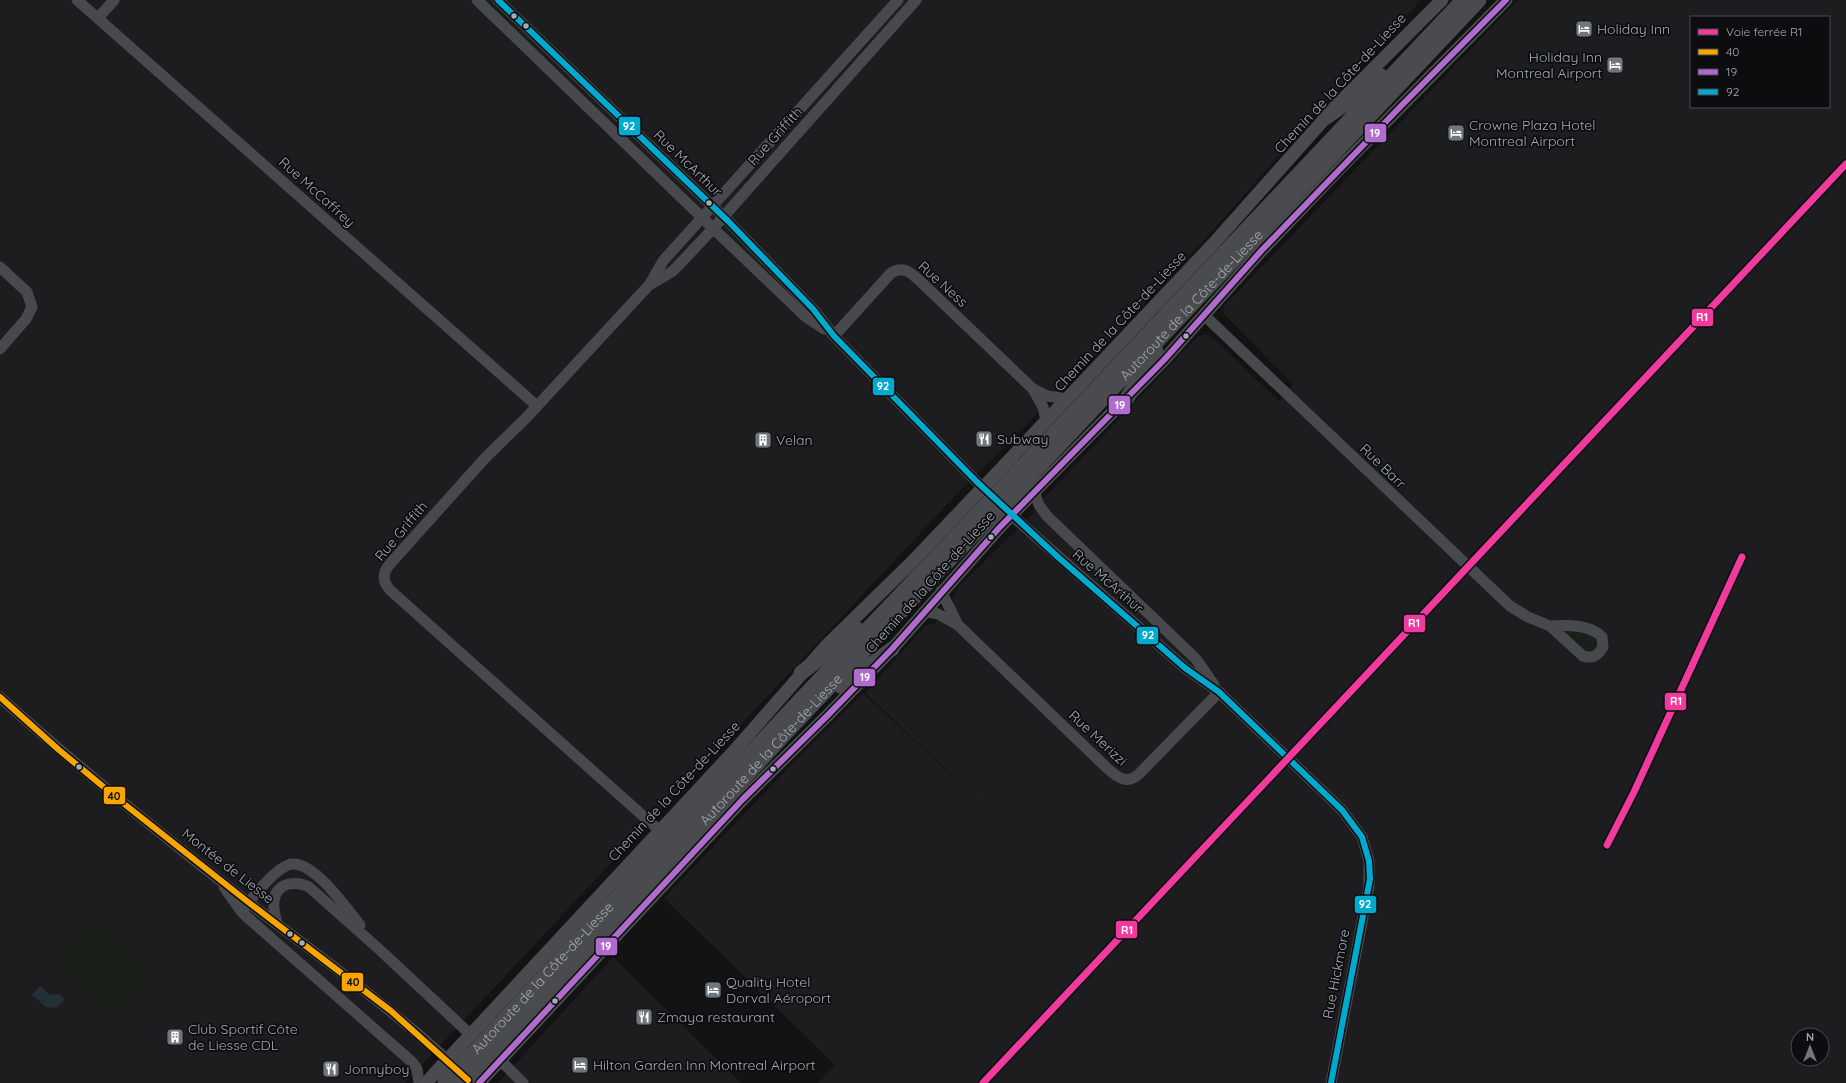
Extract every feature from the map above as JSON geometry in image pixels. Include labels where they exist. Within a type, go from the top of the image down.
[{"type":"highway","name":"Autoroute de la Côte-de-Liesse","points":[[1010,488],[1464,0]]},
{"type":"highway","name":"Autoroute de la Côte-de-Liesse","points":[[442,1080],[476,1058],[784,735],[985,514],[1173,324],[1480,0]]},
{"type":"highway","points":[[1439,43],[1490,0]]},
{"type":"highway","points":[[1325,118],[1362,92],[1438,27]]},
{"type":"highway","points":[[1127,398],[1173,324]]},
{"type":"highway","name":"Autoroute de la Côte-de-Liesse","points":[[461,1083],[476,1058],[907,588],[985,514]]},
{"type":"highway","points":[[801,673],[907,588]]},
{"type":"highway","points":[[784,735],[855,675],[892,649]]},
{"type":"main road","name":"Chemin de la Côte-de-Liesse","points":[[479,1083],[471,1035],[735,750],[835,636],[910,563],[985,514],[1010,488],[1046,421],[1219,238],[1325,118],[1377,63],[1442,0]]},
{"type":"main road","name":"Chemin de la Côte-de-Liesse","points":[[1010,488],[1034,491],[1164,360],[1267,244],[1506,0]]},
{"type":"main road","name":"Chemin de la Côte-de-Liesse","points":[[476,1058],[500,1060],[743,799],[892,649],[941,591],[985,514]]},
{"type":"main road","points":[[426,1083],[442,1080]]},
{"type":"street","name":"Rue McCaffrey","points":[[77,0],[537,406]]},
{"type":"street","points":[[98,18],[114,0]]},
{"type":"street","name":"Rue McArthur","points":[[478,0],[806,317],[834,336]]},
{"type":"street","name":"Rue McArthur","points":[[498,0],[723,217],[813,309],[834,336],[977,482]]},
{"type":"street","name":"Rue Griffith","points":[[660,831],[390,590],[384,581],[384,573],[389,565],[486,457],[537,406],[650,284],[663,261],[898,0]]},
{"type":"street","name":"Rue Griffith","points":[[650,284],[673,271],[916,0]]},
{"type":"street","points":[[0,268],[25,289],[32,303],[31,311],[26,319],[0,349]]},
{"type":"street","name":"Rue Ness","points":[[834,336],[891,273],[898,269],[905,270],[921,282],[1033,389],[1047,396],[1068,399]]},
{"type":"street","name":"Rue Barr","points":[[1204,315],[1504,601],[1522,614],[1550,626]]},
{"type":"street","name":"Rue Ness","points":[[1033,389],[1043,407],[1046,421]]},
{"type":"street","points":[[1034,491],[1039,505],[1047,516],[1196,659],[1219,692]]},
{"type":"street","name":"Rue McArthur","points":[[1018,520],[1185,668],[1219,692]]},
{"type":"street","name":"Rue Merizzi","points":[[941,591],[958,625]]},
{"type":"street","name":"Rue Merizzi","points":[[924,611],[938,614],[958,625],[1107,768],[1124,780],[1132,779],[1139,774],[1219,692]]},
{"type":"street","name":"Rue Hickmore","points":[[1219,692],[1349,819],[1362,837],[1368,854],[1370,873],[1369,886],[1331,1083]]},
{"type":"street","name":"Montée de Liesse","points":[[0,697],[88,775],[248,902],[386,1007],[441,1054]]},
{"type":"street","points":[[241,911],[281,868],[291,864],[303,865],[312,870],[338,897],[380,950]]},
{"type":"street","points":[[218,878],[241,911],[412,1062],[418,1072],[419,1083]]},
{"type":"street","points":[[277,924],[274,904],[276,894],[286,885],[300,883],[318,893],[471,1035]]},
{"type":"street","points":[[500,1060],[524,1083]]},
{"type":"shaded area","points":[[0,0],[1421,0],[1331,97],[1197,248],[1103,348],[956,495],[405,1083],[0,1083]]},
{"type":"shaded area","points":[[1518,0],[1846,0],[1846,1083],[818,1083],[835,1065],[664,898],[792,764],[863,693],[1017,836],[865,693],[926,625],[935,623],[953,602],[953,597],[960,585],[1030,517],[1044,498],[1198,336],[1206,334],[1213,338],[1279,401],[1293,384],[1224,314],[1223,309],[1225,305]]},
{"type":"shaded area","points":[[724,227],[727,227],[780,282],[778,284],[722,230]]},
{"type":"shaded area","points":[[1566,630],[1588,635],[1596,640],[1595,647],[1590,650],[1590,652],[1585,651],[1565,633]]},
{"type":"shaded area","points":[[91,921],[150,973],[113,1015],[53,963]]},
{"type":"shaded area","points":[[613,957],[741,1083],[498,1083]]},
{"type":"shaded area","points":[[40,986],[50,995],[59,994],[65,999],[56,1008],[46,1007],[32,995]]},
{"type":"rail line","name":"R1","points":[[983,1083],[1846,164]]},
{"type":"rail line","name":"R1","points":[[1607,845],[1634,792],[1742,557]]},
{"type":"transit line","name":"92","points":[[498,0],[728,221],[813,309],[834,336],[977,482],[1059,558],[1185,668],[1219,692],[1342,810],[1362,837],[1369,861],[1370,879],[1331,1083]]},
{"type":"transit line","name":"19","points":[[479,1083],[743,799],[892,649],[999,528],[1164,360],[1262,250],[1506,0]]},
{"type":"transit line","name":"40","points":[[0,697],[59,750],[123,803],[248,902],[391,1011],[468,1080]]},
{"type":"place","name":"Holiday Inn","points":[[1584,29]]},
{"type":"place","name":"Holiday Inn Montreal Airport","points":[[1615,65]]},
{"type":"place","name":"Crowne Plaza Hotel Montreal Airport","points":[[1456,133]]},
{"type":"place","name":"Subway","points":[[984,439]]},
{"type":"place","name":"Velan","points":[[763,440]]},
{"type":"place","name":"Quality Hotel Dorval Aéroport","points":[[713,990]]},
{"type":"place","name":"Zmaya restaurant","points":[[644,1017]]},
{"type":"place","name":"Club Sportif Côte de Liesse CDL","points":[[175,1037]]},
{"type":"place","name":"Hilton Garden Inn Montreal Airport","points":[[580,1065]]},
{"type":"place","name":"Jonnyboy","points":[[331,1069]]}]
